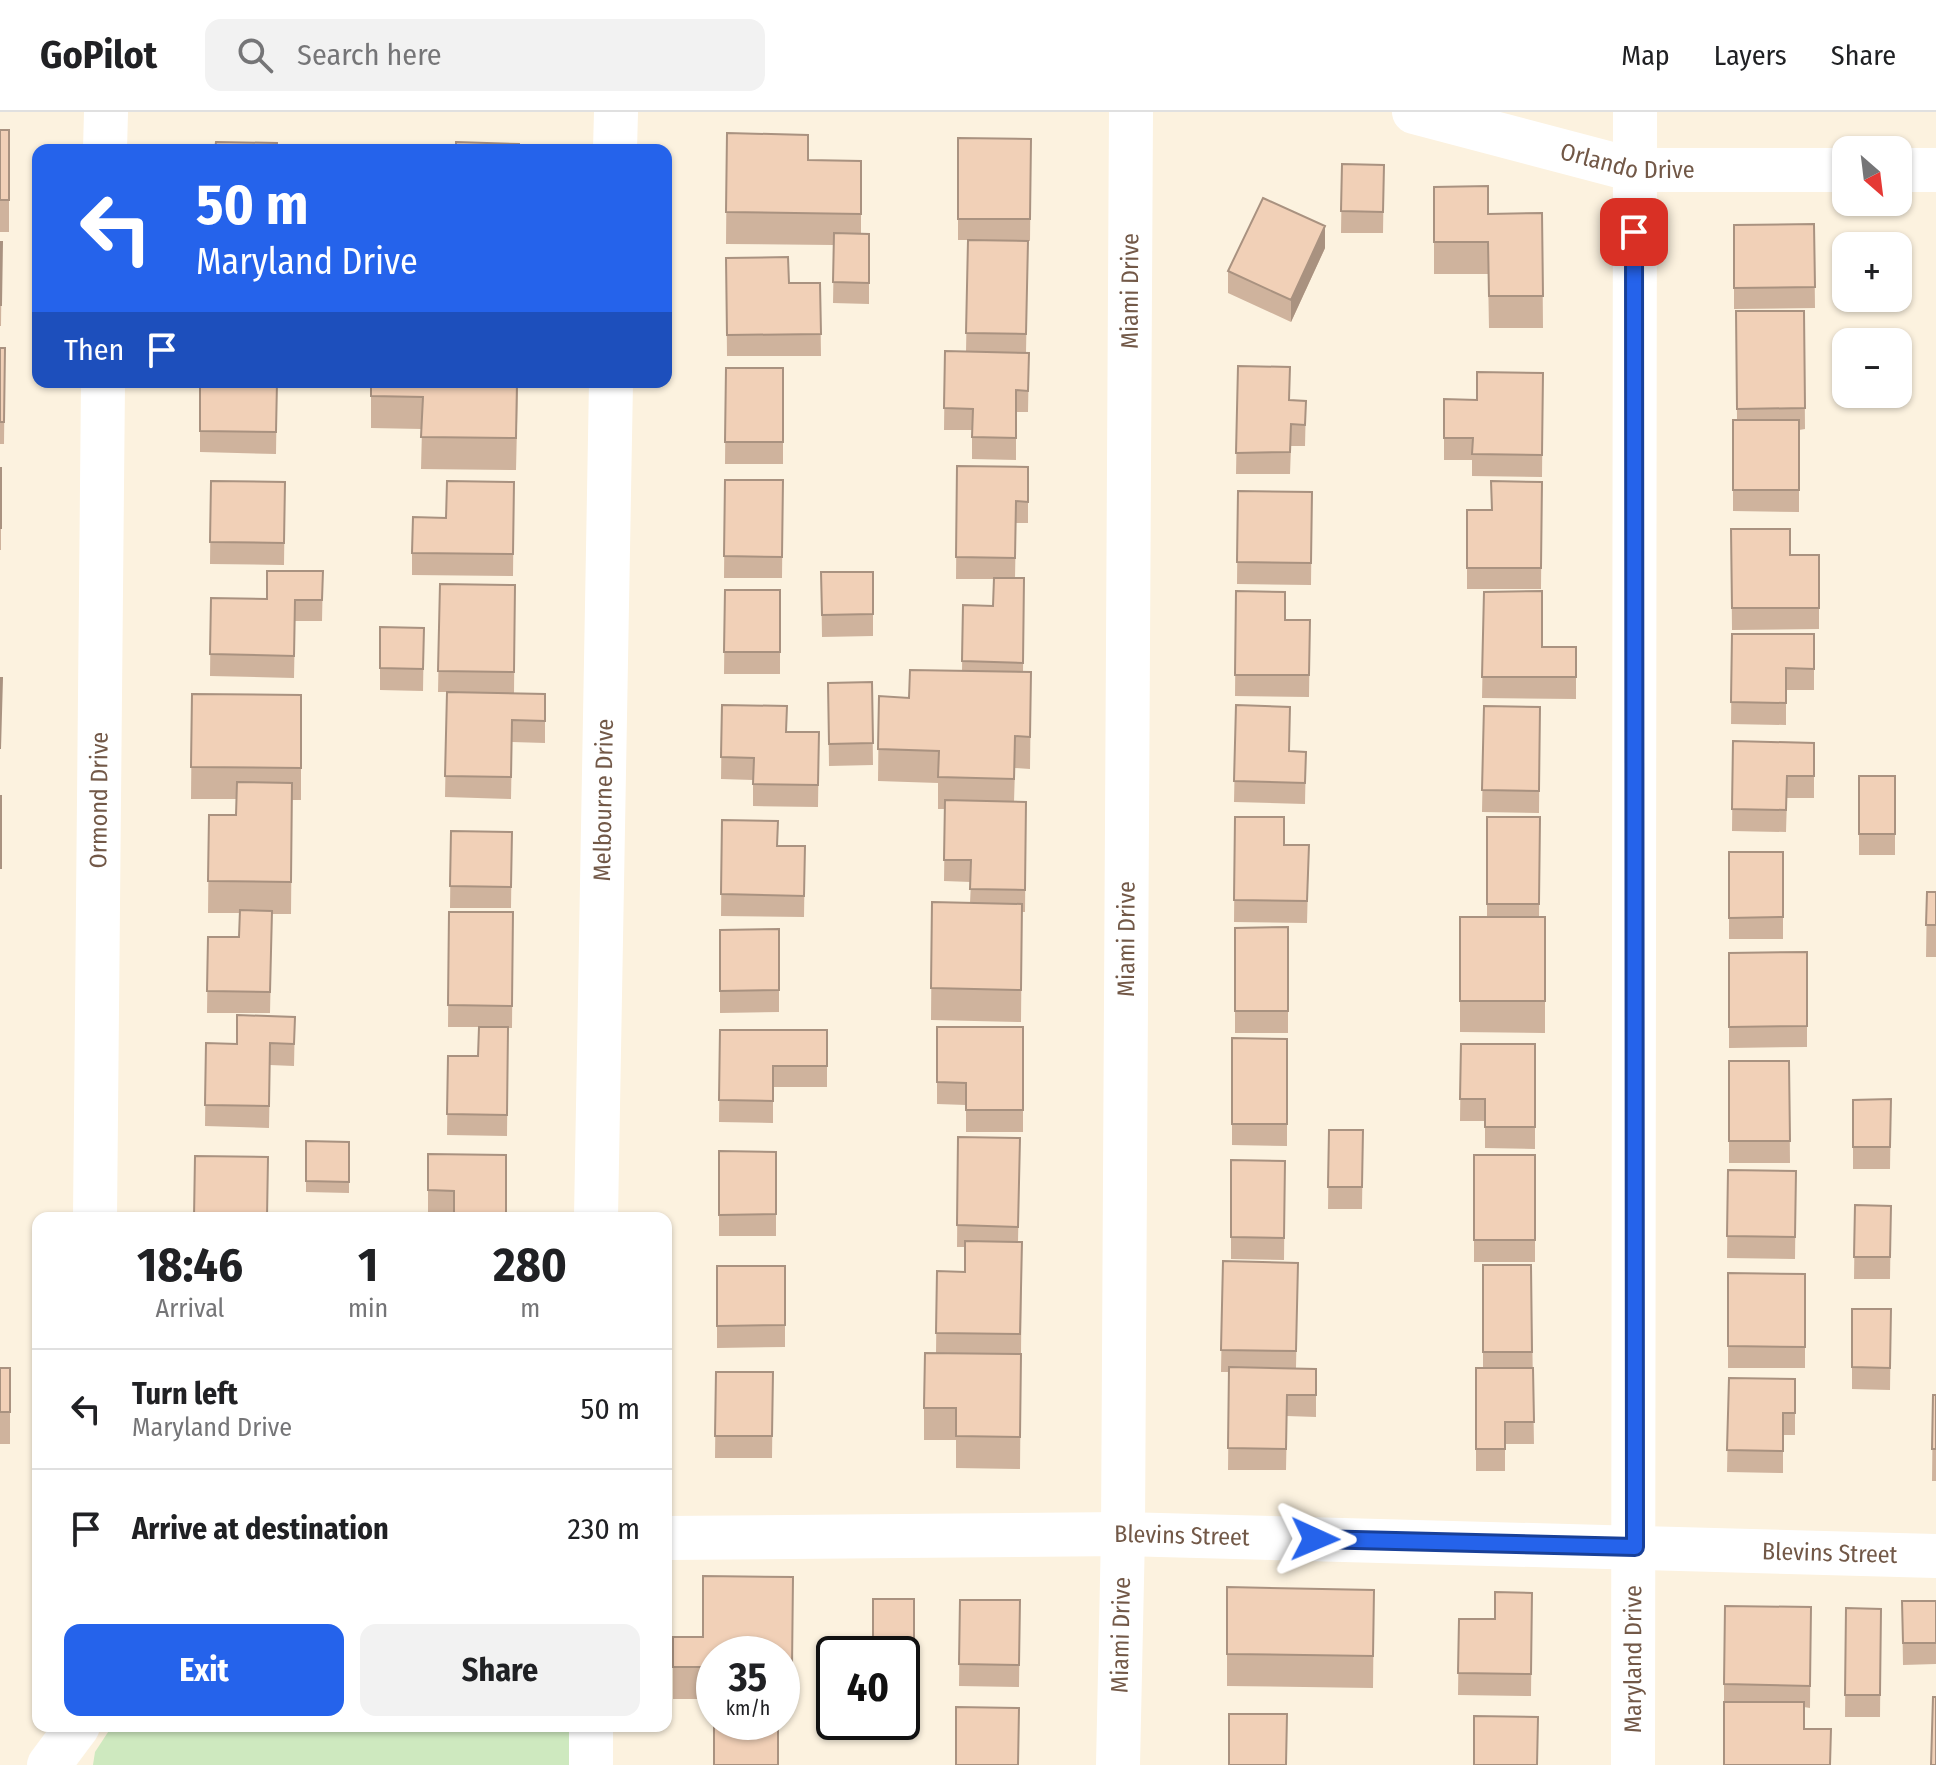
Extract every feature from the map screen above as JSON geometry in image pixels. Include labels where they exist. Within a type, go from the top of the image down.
[{"type":"street","points":[[105,144],[106,112]]},
{"type":"street","points":[[615,144],[616,112]]},
{"type":"street","name":"Miami Drive","points":[[1118,1765],[1123,1534],[1131,112]]},
{"type":"street","name":"Orlando Drive","points":[[1414,112],[1634,170],[1832,170]]},
{"type":"street","name":"Maryland Drive","points":[[1633,1765],[1635,112]]},
{"type":"street","points":[[1912,170],[1936,170]]},
{"type":"street","name":"Ormond Drive","points":[[95,1212],[103,388]]},
{"type":"street","name":"Melbourne Drive","points":[[596,1212],[611,388]]},
{"type":"street","name":"Blevins Street","points":[[672,1538],[1123,1534],[1936,1556]]},
{"type":"street","points":[[49,1765],[74,1732]]},
{"type":"street","points":[[591,1732],[591,1765]]},
{"type":"green space","points":[[108,1732],[577,1732],[577,1765],[93,1765],[95,1752]]},
{"type":"building","points":[[0,130],[9,130],[9,200],[0,200]]},
{"type":"building","points":[[727,133],[808,135],[808,160],[861,161],[861,214],[726,212]]},
{"type":"building","points":[[958,138],[1031,139],[1030,219],[958,219]]},
{"type":"building","points":[[216,142],[277,143],[277,144]]},
{"type":"building","points":[[456,142],[519,144],[456,144]]},
{"type":"building","points":[[1342,164],[1384,165],[1383,212],[1341,211]]},
{"type":"building","points":[[1488,186],[1488,214],[1542,213],[1543,296],[1489,296],[1488,242],[1434,242],[1434,187]]},
{"type":"building","points":[[1263,198],[1325,226],[1291,300],[1228,271]]},
{"type":"building","points":[[1814,224],[1815,287],[1734,288],[1734,225]]},
{"type":"building","points":[[834,233],[869,234],[869,283],[833,282]]},
{"type":"building","points":[[968,240],[1028,241],[1026,334],[966,333]]},
{"type":"building","points":[[2,242],[1,305],[0,305]]},
{"type":"building","points":[[788,257],[789,283],[820,283],[821,334],[727,335],[726,258]]},
{"type":"building","points":[[1736,311],[1804,311],[1805,408],[1737,409]]},
{"type":"building","points":[[0,348],[5,348],[4,422],[0,422]]},
{"type":"building","points":[[945,351],[1029,353],[1028,391],[1016,390],[1016,438],[972,437],[973,409],[944,408]]},
{"type":"building","points":[[1238,366],[1290,367],[1289,400],[1306,401],[1305,425],[1291,424],[1290,452],[1236,453]]},
{"type":"building","points":[[726,368],[783,368],[783,442],[725,442]]},
{"type":"building","points":[[1477,372],[1543,373],[1542,455],[1472,454],[1473,438],[1444,438],[1444,399],[1477,400]]},
{"type":"building","points":[[200,388],[277,388],[276,432],[200,431]]},
{"type":"building","points":[[371,388],[517,388],[516,438],[421,437],[423,397],[371,396]]},
{"type":"building","points":[[1733,420],[1799,420],[1799,490],[1733,490]]},
{"type":"building","points":[[957,466],[1028,467],[1028,502],[1016,501],[1015,558],[956,557]]},
{"type":"building","points":[[1,468],[1,528],[0,528]]},
{"type":"building","points":[[725,480],[783,480],[782,557],[724,556]]},
{"type":"building","points":[[211,481],[285,482],[284,543],[210,542]]},
{"type":"building","points":[[447,481],[514,482],[513,554],[412,553],[413,517],[446,518]]},
{"type":"building","points":[[1491,481],[1542,482],[1541,568],[1467,568],[1467,510],[1492,510]]},
{"type":"building","points":[[1238,491],[1312,492],[1311,563],[1237,562]]},
{"type":"building","points":[[1731,529],[1790,529],[1790,555],[1819,555],[1819,608],[1732,608]]},
{"type":"building","points":[[267,571],[323,571],[322,600],[295,600],[294,656],[210,654],[211,598],[267,599]]},
{"type":"building","points":[[821,572],[873,572],[873,614],[822,615]]},
{"type":"building","points":[[994,578],[1024,578],[1023,663],[962,661],[963,605],[993,606]]},
{"type":"building","points":[[440,584],[515,585],[514,672],[438,671]]},
{"type":"building","points":[[725,590],[780,590],[780,652],[724,652]]},
{"type":"building","points":[[1236,591],[1285,592],[1285,620],[1310,620],[1309,675],[1235,675]]},
{"type":"building","points":[[1542,591],[1542,647],[1576,647],[1576,677],[1482,677],[1484,592]]},
{"type":"building","points":[[380,627],[424,628],[423,669],[380,668]]},
{"type":"building","points":[[1732,634],[1814,634],[1814,669],[1786,668],[1786,703],[1731,702]]},
{"type":"building","points":[[910,670],[1031,672],[1030,737],[1015,736],[1014,779],[938,777],[939,751],[878,749],[879,696],[909,698]]},
{"type":"building","points":[[0,678],[2,678],[0,749]]},
{"type":"building","points":[[872,682],[873,743],[829,744],[828,683]]},
{"type":"building","points":[[447,692],[545,694],[545,721],[512,720],[511,777],[445,776]]},
{"type":"building","points":[[192,694],[301,695],[301,768],[191,767]]},
{"type":"building","points":[[722,705],[787,706],[786,732],[819,732],[818,785],[753,784],[754,758],[721,757]]},
{"type":"building","points":[[1236,705],[1290,707],[1289,751],[1306,752],[1305,783],[1234,781]]},
{"type":"building","points":[[1484,706],[1540,707],[1539,791],[1482,790]]},
{"type":"building","points":[[1733,741],[1814,743],[1814,776],[1787,776],[1786,810],[1732,809]]},
{"type":"building","points":[[1859,776],[1895,776],[1895,834],[1859,834]]},
{"type":"building","points":[[237,782],[292,783],[291,882],[208,881],[209,815],[236,815]]},
{"type":"building","points":[[1,796],[1,868],[0,868]]},
{"type":"building","points":[[945,800],[1026,802],[1025,890],[970,889],[971,860],[944,860]]},
{"type":"building","points":[[1235,817],[1284,817],[1284,845],[1309,845],[1307,901],[1234,900]]},
{"type":"building","points":[[1487,817],[1540,817],[1539,904],[1487,904]]},
{"type":"building","points":[[722,820],[778,821],[777,846],[805,846],[804,896],[721,894]]},
{"type":"building","points":[[451,831],[512,832],[511,887],[450,886]]},
{"type":"building","points":[[1729,852],[1783,852],[1783,917],[1729,918]]},
{"type":"building","points":[[1927,892],[1936,892],[1936,925],[1926,925]]},
{"type":"building","points":[[932,902],[1022,904],[1021,990],[931,988]]},
{"type":"building","points":[[240,910],[272,911],[270,992],[207,991],[208,937],[239,937]]},
{"type":"building","points":[[449,912],[513,912],[512,1006],[448,1005]]},
{"type":"building","points":[[1460,917],[1545,917],[1545,1001],[1460,1001]]},
{"type":"building","points":[[1288,927],[1288,1011],[1235,1011],[1235,928]]},
{"type":"building","points":[[779,929],[779,990],[720,991],[720,930]]},
{"type":"building","points":[[1807,952],[1807,1026],[1729,1027],[1729,953]]},
{"type":"building","points":[[237,1015],[295,1017],[294,1044],[270,1043],[269,1106],[205,1105],[206,1043],[237,1044]]},
{"type":"building","points":[[479,1027],[508,1027],[507,1115],[447,1114],[448,1056],[478,1056]]},
{"type":"building","points":[[937,1027],[1023,1027],[1023,1110],[966,1110],[966,1083],[937,1082]]},
{"type":"building","points":[[720,1030],[827,1030],[827,1066],[773,1066],[773,1101],[719,1100]]},
{"type":"building","points":[[1232,1038],[1287,1039],[1287,1124],[1232,1124]]},
{"type":"building","points":[[1461,1044],[1535,1044],[1535,1127],[1485,1127],[1485,1099],[1460,1099]]},
{"type":"building","points":[[1729,1061],[1789,1061],[1790,1141],[1729,1141]]},
{"type":"building","points":[[1891,1099],[1890,1147],[1853,1147],[1853,1100]]},
{"type":"building","points":[[1329,1130],[1363,1130],[1362,1187],[1328,1187]]},
{"type":"building","points":[[958,1137],[1020,1138],[1018,1227],[957,1225]]},
{"type":"building","points":[[306,1141],[349,1142],[349,1182],[306,1181]]},
{"type":"building","points":[[719,1151],[776,1152],[776,1214],[719,1215]]},
{"type":"building","points":[[428,1154],[506,1155],[506,1212],[454,1212],[454,1191],[428,1190]]},
{"type":"building","points":[[1474,1155],[1535,1155],[1535,1240],[1474,1240]]},
{"type":"building","points":[[195,1156],[268,1157],[267,1212],[194,1212]]},
{"type":"building","points":[[1231,1160],[1285,1161],[1284,1238],[1231,1237]]},
{"type":"building","points":[[1728,1170],[1796,1171],[1795,1237],[1727,1236]]},
{"type":"building","points":[[1855,1205],[1891,1206],[1890,1257],[1854,1257]]},
{"type":"building","points":[[965,1241],[1022,1242],[1020,1334],[936,1333],[937,1271],[965,1272]]},
{"type":"building","points":[[1223,1261],[1298,1263],[1296,1351],[1221,1350]]},
{"type":"building","points":[[1483,1265],[1531,1265],[1532,1352],[1483,1352]]},
{"type":"building","points":[[717,1266],[785,1266],[785,1325],[717,1326]]},
{"type":"building","points":[[1728,1273],[1805,1274],[1805,1347],[1728,1346]]},
{"type":"building","points":[[1852,1309],[1891,1309],[1890,1368],[1852,1367]]},
{"type":"building","points":[[925,1353],[1021,1354],[1020,1437],[956,1436],[956,1408],[924,1408]]},
{"type":"building","points":[[1229,1367],[1316,1369],[1316,1395],[1287,1395],[1286,1449],[1228,1448]]},
{"type":"building","points":[[0,1368],[10,1368],[10,1412],[0,1412]]},
{"type":"building","points":[[1476,1368],[1533,1368],[1534,1422],[1505,1422],[1505,1449],[1476,1449]]},
{"type":"building","points":[[716,1372],[773,1372],[772,1436],[715,1436]]},
{"type":"building","points":[[1729,1378],[1795,1379],[1795,1413],[1783,1413],[1783,1451],[1727,1450]]},
{"type":"building","points":[[1933,1395],[1936,1395],[1936,1449],[1932,1449]]},
{"type":"building","points":[[703,1576],[793,1577],[792,1636],[703,1636]]},
{"type":"building","points":[[1227,1587],[1374,1590],[1373,1656],[1227,1654]]},
{"type":"building","points":[[1495,1592],[1532,1593],[1531,1674],[1458,1673],[1459,1619],[1495,1619]]},
{"type":"building","points":[[873,1599],[914,1599],[914,1636],[873,1636]]},
{"type":"building","points":[[960,1600],[1020,1600],[1019,1665],[959,1664]]},
{"type":"building","points":[[1902,1601],[1936,1601],[1936,1643],[1903,1643]]},
{"type":"building","points":[[1725,1606],[1811,1607],[1810,1686],[1724,1684]]},
{"type":"building","points":[[1846,1608],[1881,1609],[1880,1695],[1845,1695]]},
{"type":"building","points":[[673,1637],[696,1637],[696,1667],[673,1667]]},
{"type":"building","points":[[1933,1697],[1936,1697],[1936,1765],[1931,1765]]},
{"type":"building","points":[[1724,1702],[1804,1702],[1804,1729],[1831,1729],[1830,1765],[1724,1765]]},
{"type":"building","points":[[956,1707],[1019,1708],[1018,1765],[956,1765]]},
{"type":"building","points":[[1229,1714],[1287,1714],[1286,1765],[1229,1765]]},
{"type":"building","points":[[1474,1716],[1538,1717],[1537,1765],[1474,1765]]},
{"type":"building","points":[[714,1740],[778,1740],[778,1765],[714,1765]]},
{"type":"route","points":[[1315,1539],[1635,1547],[1634,232]]}]
